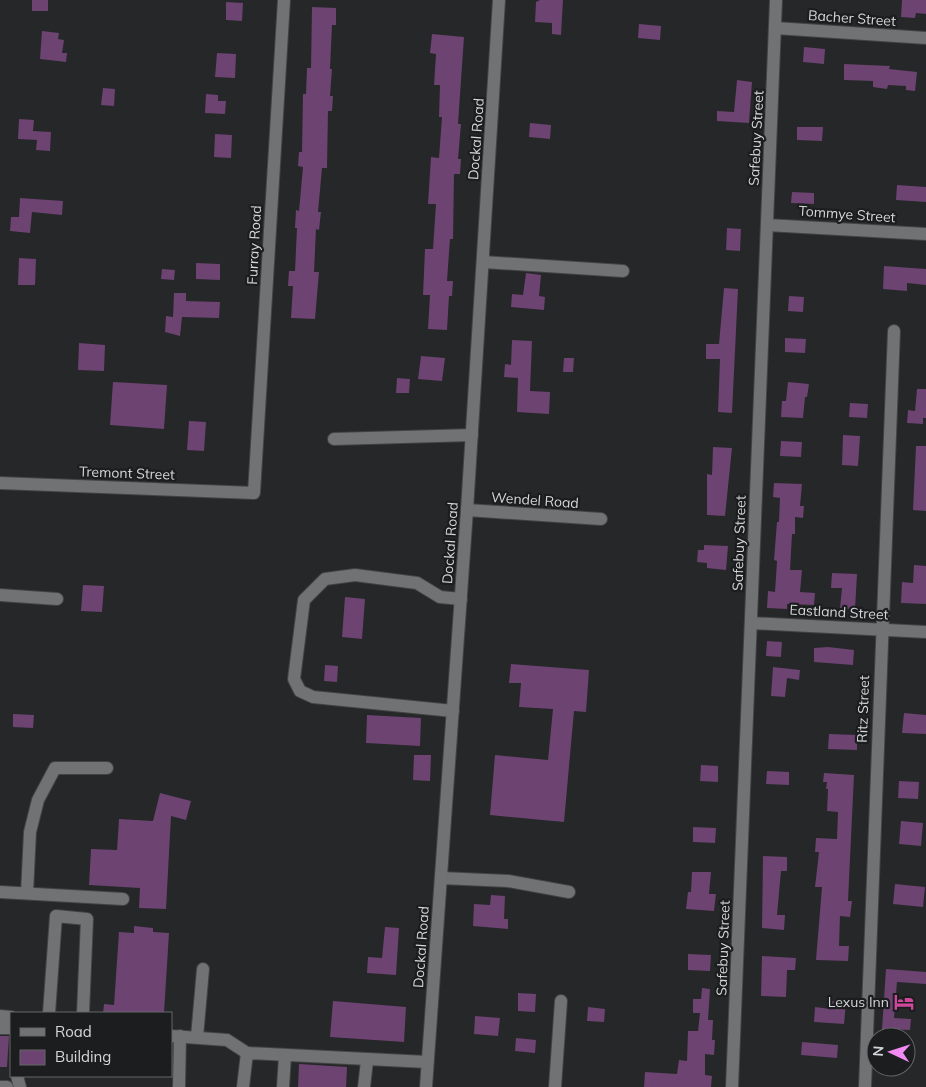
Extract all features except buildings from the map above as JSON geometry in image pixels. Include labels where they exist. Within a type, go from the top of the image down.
[{"type":"street","name":"Furray Road","points":[[254,493],[284,0]]},
{"type":"street","name":"Dockal Road","points":[[426,1087],[468,510],[499,0]]},
{"type":"street","name":"Safebuy Street","points":[[732,1087],[776,0]]},
{"type":"street","name":"Bacher Street","points":[[775,28],[926,38]]},
{"type":"street","name":"Tommye Street","points":[[767,224],[926,234]]},
{"type":"street","points":[[483,262],[623,271]]},
{"type":"street","name":"Ritz Street","points":[[864,1087],[894,331]]},
{"type":"street","points":[[334,440],[472,435]]},
{"type":"street","name":"Tremont Street","points":[[0,483],[254,493]]},
{"type":"street","name":"Wendel Road","points":[[468,510],[602,519]]},
{"type":"street","points":[[453,711],[313,697],[300,691],[294,679],[304,600],[325,579],[355,575],[417,583],[440,597],[461,600]]},
{"type":"street","points":[[0,595],[57,599]]},
{"type":"street","name":"Eastland Street","points":[[751,623],[926,632]]},
{"type":"street","points":[[27,893],[30,832],[38,800],[55,768],[107,768]]},
{"type":"street","points":[[441,878],[508,881],[569,892]]},
{"type":"street","points":[[0,892],[122,899]]},
{"type":"street","points":[[49,1012],[56,916],[87,919],[83,1012]]},
{"type":"street","points":[[197,1037],[203,969]]},
{"type":"street","points":[[555,1087],[561,1001]]},
{"type":"street","points":[[179,1087],[176,1036],[228,1040],[247,1053],[367,1061],[427,1062]]},
{"type":"street","points":[[243,1087],[247,1053]]},
{"type":"street","points":[[283,1087],[285,1056]]},
{"type":"street","points":[[364,1087],[367,1061]]},
{"type":"street","points":[[0,1087],[7,1087]]},
{"type":"place","name":"Lexus Inn","points":[[904,1002]]}]
